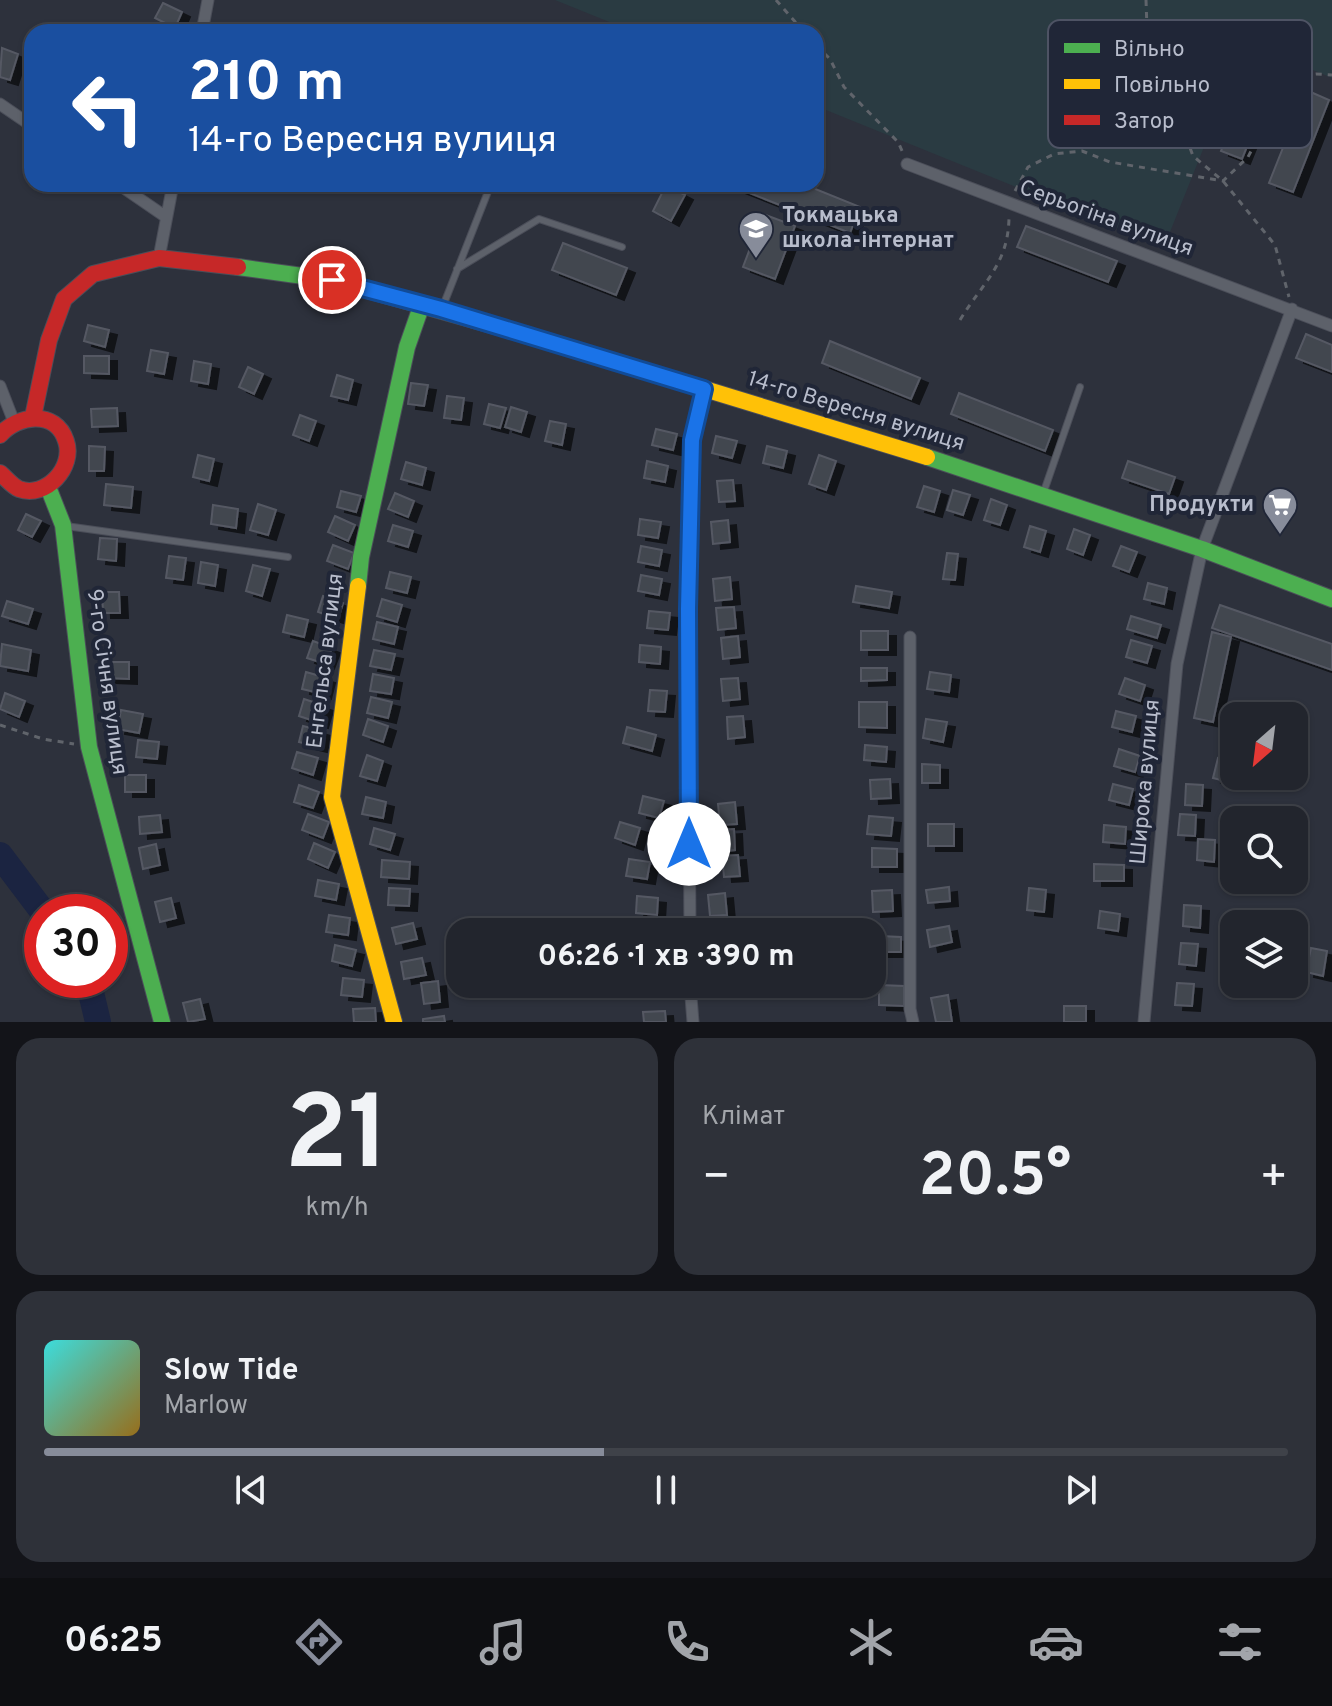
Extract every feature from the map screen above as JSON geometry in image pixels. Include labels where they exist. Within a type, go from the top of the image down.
[{"type":"street","points":[[204,24],[208,0]]},
{"type":"street","points":[[0,104],[24,120]]},
{"type":"street","name":"Серьогіна вулиця","points":[[907,164],[1332,326]]},
{"type":"street","points":[[130,192],[166,217]]},
{"type":"street","points":[[159,258],[171,192]]},
{"type":"street","name":"14-го Вересня вулиця","points":[[33,417],[49,340],[64,299],[93,274],[159,258],[332,280],[441,309],[958,466],[1202,549],[1332,599]]},
{"type":"street","name":"Енгельса вулиця","points":[[394,1022],[332,797],[361,557],[407,347],[422,304]]},
{"type":"street","points":[[1202,549],[1292,309]]},
{"type":"street","points":[[0,386],[14,422]]},
{"type":"street","points":[[690,918],[688,609],[692,440],[704,389]]},
{"type":"street","points":[[0,435],[14,422],[33,417],[51,423],[64,437],[68,456],[62,474],[48,487],[29,491],[20,489],[11,485],[0,473]]},
{"type":"street","name":"9-го Січня вулиця","points":[[48,487],[63,525],[89,747],[162,1022]]},
{"type":"street","name":"Широка вулиця","points":[[1144,1022],[1177,664],[1202,549]]},
{"type":"street","points":[[910,637],[909,909],[910,1009],[913,1022]]},
{"type":"street","points":[[691,998],[693,1022]]},
{"type":"lane","points":[[441,309],[488,192]]},
{"type":"lane","points":[[457,269],[539,219],[622,247]]},
{"type":"lane","points":[[1043,494],[1080,387]]},
{"type":"lane","points":[[63,525],[288,557]]},
{"type":"path","points":[[776,0],[797,24]]},
{"type":"path","points":[[1146,0],[1147,20]]},
{"type":"path","points":[[824,53],[844,87],[898,142],[907,164]]},
{"type":"path","points":[[1312,74],[1332,75]]},
{"type":"path","points":[[1190,148],[1193,156],[1223,181],[1275,245],[1292,309]]},
{"type":"path","points":[[1223,181],[1248,157],[1253,148]]},
{"type":"path","points":[[960,320],[1003,257],[1009,239],[1010,204],[1028,167],[1054,154],[1082,151],[1110,162],[1223,181]]},
{"type":"path","points":[[0,725],[43,739],[89,747]]},
{"type":"shaded area","points":[[555,0],[1332,0],[1332,78],[1312,70],[1312,20],[1048,20],[1048,148],[1204,148],[1164,247],[824,109],[824,24],[614,24]]},
{"type":"building","points":[[163,3],[182,12],[177,24],[167,24],[155,18]]},
{"type":"building","points":[[2,48],[18,54],[10,80],[0,77]]},
{"type":"building","points":[[1312,93],[1329,100],[1312,143]]},
{"type":"building","points":[[1222,148],[1246,148],[1242,159],[1221,151]]},
{"type":"building","points":[[1283,148],[1310,148],[1293,192],[1269,183]]},
{"type":"building","points":[[662,192],[685,195],[671,221],[653,211]]},
{"type":"building","points":[[747,192],[823,192],[860,207],[850,233]]},
{"type":"building","points":[[763,214],[795,226],[775,279],[743,267]]},
{"type":"building","points":[[1026,226],[1117,261],[1108,282],[1017,247]]},
{"type":"building","points":[[563,243],[627,268],[616,295],[552,270]]},
{"type":"building","points":[[88,325],[109,330],[105,347],[84,341]]},
{"type":"building","points":[[1306,334],[1332,345],[1332,372],[1296,358]]},
{"type":"building","points":[[830,341],[920,378],[911,399],[822,363]]},
{"type":"building","points":[[151,350],[168,353],[164,374],[147,371]]},
{"type":"building","points":[[84,356],[109,356],[109,374],[84,373]]},
{"type":"building","points":[[194,361],[211,364],[208,384],[191,381]]},
{"type":"building","points":[[248,367],[263,374],[254,394],[239,387]]},
{"type":"building","points":[[337,375],[353,380],[348,400],[331,396]]},
{"type":"building","points":[[411,383],[428,385],[424,406],[408,404]]},
{"type":"building","points":[[959,393],[1053,430],[1045,451],[951,414]]},
{"type":"building","points":[[447,396],[464,398],[461,420],[444,418]]},
{"type":"building","points":[[489,404],[506,408],[500,428],[484,424]]},
{"type":"building","points":[[511,407],[527,412],[521,432],[505,427]]},
{"type":"building","points":[[117,408],[118,426],[92,427],[91,409]]},
{"type":"building","points":[[300,415],[316,421],[309,441],[293,435]]},
{"type":"building","points":[[550,421],[566,424],[562,445],[545,441]]},
{"type":"building","points":[[656,429],[677,434],[673,450],[652,445]]},
{"type":"building","points":[[716,436],[737,441],[732,458],[712,453]]},
{"type":"building","points":[[89,446],[105,447],[104,471],[89,471]]},
{"type":"building","points":[[767,446],[787,451],[783,468],[763,463]]},
{"type":"building","points":[[198,455],[214,459],[209,481],[193,477]]},
{"type":"building","points":[[819,455],[836,461],[826,490],[809,484]]},
{"type":"building","points":[[647,461],[668,466],[665,482],[644,478]]},
{"type":"building","points":[[1128,461],[1175,477],[1169,494],[1122,478]]},
{"type":"building","points":[[406,462],[426,468],[422,485],[401,479]]},
{"type":"building","points":[[733,480],[735,501],[719,502],[717,481]]},
{"type":"building","points":[[106,484],[133,487],[131,508],[104,505]]},
{"type":"building","points":[[924,486],[940,491],[934,512],[917,507]]},
{"type":"building","points":[[953,490],[970,495],[963,515],[947,510]]},
{"type":"building","points":[[341,491],[361,496],[356,512],[337,507]]},
{"type":"building","points":[[395,493],[414,501],[408,517],[388,509]]},
{"type":"building","points":[[991,499],[1007,505],[1000,525],[984,520]]},
{"type":"building","points":[[258,504],[276,510],[268,535],[250,530]]},
{"type":"building","points":[[213,505],[238,509],[236,528],[211,524]]},
{"type":"building","points":[[26,514],[41,521],[32,537],[18,530]]},
{"type":"building","points":[[335,516],[355,525],[348,541],[328,532]]},
{"type":"building","points":[[640,519],[661,522],[658,538],[638,535]]},
{"type":"building","points":[[728,520],[730,542],[713,544],[711,522]]},
{"type":"building","points":[[393,525],[413,531],[408,547],[388,541]]},
{"type":"building","points":[[1030,526],[1046,531],[1040,552],[1024,547]]},
{"type":"building","points":[[1074,529],[1090,535],[1083,555],[1067,549]]},
{"type":"building","points":[[100,538],[117,539],[116,561],[98,559]]},
{"type":"building","points":[[333,545],[354,553],[348,569],[327,561]]},
{"type":"building","points":[[641,546],[662,550],[659,566],[638,562]]},
{"type":"building","points":[[1121,546],[1137,552],[1129,572],[1113,566]]},
{"type":"building","points":[[947,553],[958,554],[955,580],[943,579]]},
{"type":"building","points":[[169,556],[186,558],[183,580],[166,578]]},
{"type":"building","points":[[201,562],[218,565],[215,586],[198,583]]},
{"type":"building","points":[[253,565],[270,569],[262,596],[246,591]]},
{"type":"building","points":[[390,572],[411,577],[407,593],[386,588]]},
{"type":"building","points":[[641,575],[662,579],[659,595],[638,591]]},
{"type":"building","points":[[730,577],[732,599],[715,601],[713,579]]},
{"type":"building","points":[[1148,583],[1167,588],[1164,604],[1144,599]]},
{"type":"building","points":[[856,586],[892,592],[889,608],[853,602]]},
{"type":"building","points":[[102,592],[119,592],[120,613],[103,613]]},
{"type":"building","points":[[323,596],[343,603],[338,619],[318,612]]},
{"type":"building","points":[[382,599],[402,605],[397,622],[377,616]]},
{"type":"building","points":[[7,601],[33,609],[28,624],[2,616]]},
{"type":"building","points":[[1220,605],[1332,644],[1332,670],[1212,628]]},
{"type":"building","points":[[734,607],[736,628],[718,630],[716,608]]},
{"type":"building","points":[[649,611],[670,613],[668,630],[647,628]]},
{"type":"building","points":[[287,615],[308,620],[304,637],[283,632]]},
{"type":"building","points":[[1131,616],[1161,625],[1157,638],[1127,629]]},
{"type":"building","points":[[377,622],[398,627],[394,644],[373,639]]},
{"type":"building","points":[[861,631],[888,631],[888,650],[861,650]]},
{"type":"building","points":[[1212,632],[1231,637],[1213,722],[1194,718]]},
{"type":"building","points":[[738,636],[740,657],[723,659],[721,638]]},
{"type":"building","points":[[1131,640],[1152,646],[1147,663],[1126,657]]},
{"type":"building","points":[[313,641],[332,648],[326,664],[307,658]]},
{"type":"building","points":[[2,644],[31,650],[28,671],[0,666]]},
{"type":"building","points":[[640,645],[661,647],[660,664],[639,662]]},
{"type":"building","points":[[374,650],[395,654],[391,670],[370,666]]},
{"type":"building","points":[[108,662],[129,662],[129,679],[107,678]]},
{"type":"building","points":[[861,668],[887,668],[887,680],[861,681]]},
{"type":"building","points":[[306,672],[327,678],[323,694],[302,689]]},
{"type":"building","points":[[930,672],[951,675],[949,692],[927,689]]},
{"type":"building","points":[[373,674],[394,678],[391,694],[370,691]]},
{"type":"building","points":[[738,678],[740,699],[723,701],[721,679]]},
{"type":"building","points":[[1125,678],[1145,685],[1140,701],[1119,694]]},
{"type":"building","points":[[650,690],[667,691],[665,712],[648,711]]},
{"type":"building","points":[[5,693],[25,701],[19,717],[0,709]]},
{"type":"building","points":[[371,697],[392,702],[388,718],[367,713]]},
{"type":"building","points":[[304,699],[325,706],[320,723],[299,716]]},
{"type":"building","points":[[859,702],[887,702],[887,728],[859,727]]},
{"type":"building","points":[[121,710],[143,714],[139,733],[117,729]]},
{"type":"building","points":[[1116,711],[1136,716],[1132,732],[1112,727]]},
{"type":"building","points":[[743,716],[745,737],[728,739],[727,717]]},
{"type":"building","points":[[368,719],[388,726],[383,742],[363,735]]},
{"type":"building","points":[[926,719],[947,722],[943,742],[923,738]]},
{"type":"building","points":[[303,726],[323,731],[319,747],[299,742]]},
{"type":"building","points":[[627,727],[656,735],[652,751],[623,743]]},
{"type":"building","points":[[138,740],[159,742],[157,759],[136,757]]},
{"type":"building","points":[[865,745],[887,747],[886,762],[864,760]]},
{"type":"building","points":[[1119,749],[1140,756],[1135,772],[1114,766]]},
{"type":"building","points":[[297,752],[318,758],[313,775],[292,768]]},
{"type":"building","points":[[367,755],[383,761],[377,781],[360,776]]},
{"type":"building","points":[[1218,758],[1220,758],[1220,780],[1213,778]]},
{"type":"building","points":[[922,764],[940,765],[940,783],[922,783]]},
{"type":"building","points":[[125,775],[146,775],[146,792],[125,792]]},
{"type":"building","points":[[890,779],[891,798],[871,799],[870,780]]},
{"type":"building","points":[[1113,784],[1133,789],[1129,805],[1109,800]]},
{"type":"building","points":[[1186,784],[1203,785],[1202,806],[1185,805]]},
{"type":"building","points":[[299,785],[319,792],[313,808],[294,802]]},
{"type":"building","points":[[643,796],[664,801],[659,818],[639,813]]},
{"type":"building","points":[[366,797],[386,802],[383,818],[362,814]]},
{"type":"building","points":[[735,802],[737,824],[720,825],[718,804]]},
{"type":"building","points":[[308,814],[329,822],[323,838],[302,830]]},
{"type":"building","points":[[1180,814],[1196,815],[1195,836],[1178,835]]},
{"type":"building","points":[[160,815],[162,832],[140,834],[139,817]]},
{"type":"building","points":[[869,816],[893,818],[891,836],[867,834]]},
{"type":"building","points":[[620,822],[640,828],[635,845],[615,838]]},
{"type":"building","points":[[928,824],[954,824],[954,846],[928,846]]},
{"type":"building","points":[[1104,825],[1126,827],[1125,844],[1103,842]]},
{"type":"building","points":[[374,828],[395,834],[390,850],[370,844]]},
{"type":"building","points":[[734,829],[735,850],[719,852],[717,830]]},
{"type":"building","points":[[1198,839],[1215,840],[1214,862],[1197,860]]},
{"type":"building","points":[[314,843],[335,852],[328,868],[308,859]]},
{"type":"building","points":[[156,844],[160,865],[143,869],[139,848]]},
{"type":"building","points":[[872,848],[897,849],[897,867],[872,867]]},
{"type":"building","points":[[738,855],[740,876],[724,877],[722,856]]},
{"type":"building","points":[[629,859],[650,862],[647,879],[626,876]]},
{"type":"building","points":[[382,860],[410,862],[409,879],[381,877]]},
{"type":"building","points":[[1094,864],[1124,865],[1124,881],[1094,881]]},
{"type":"building","points":[[318,880],[339,884],[336,900],[315,896]]},
{"type":"building","points":[[949,887],[950,901],[928,903],[926,890]]},
{"type":"building","points":[[389,888],[410,889],[409,906],[388,905]]},
{"type":"building","points":[[1029,888],[1046,890],[1044,912],[1027,910]]},
{"type":"building","points":[[892,890],[893,911],[873,912],[872,891]]},
{"type":"building","points":[[725,893],[727,915],[710,916],[708,895]]},
{"type":"building","points":[[637,896],[658,898],[657,915],[636,913]]},
{"type":"building","points":[[171,898],[176,918],[160,922],[155,902]]},
{"type":"building","points":[[1184,905],[1201,906],[1200,928],[1183,926]]},
{"type":"building","points":[[1100,911],[1120,914],[1118,931],[1098,928]]},
{"type":"building","points":[[329,915],[350,918],[348,935],[326,932]]},
{"type":"building","points":[[413,923],[417,939],[396,944],[392,928]]},
{"type":"building","points":[[949,926],[952,942],[930,947],[927,930]]},
{"type":"building","points":[[886,936],[901,937],[901,952],[886,952]]},
{"type":"building","points":[[1181,943],[1198,944],[1196,966],[1179,964]]},
{"type":"building","points":[[335,945],[356,950],[352,966],[332,961]]},
{"type":"building","points":[[1311,948],[1327,951],[1323,976],[1308,972]]},
{"type":"building","points":[[422,958],[426,975],[404,979],[401,962]]},
{"type":"building","points":[[343,978],[364,980],[362,997],[341,995]]},
{"type":"building","points":[[438,981],[440,1002],[424,1004],[421,983]]},
{"type":"building","points":[[1177,983],[1194,984],[1192,1006],[1175,1005]]},
{"type":"building","points":[[886,985],[904,986],[904,1006],[879,1005],[879,998],[886,998]]},
{"type":"building","points":[[948,995],[952,1022],[936,1022],[931,998]]},
{"type":"building","points":[[200,999],[205,1019],[188,1022],[183,1003]]},
{"type":"building","points":[[1064,1006],[1086,1006],[1086,1022],[1064,1022]]},
{"type":"building","points":[[375,1008],[376,1022],[354,1022],[353,1009]]},
{"type":"building","points":[[665,1011],[666,1022],[644,1022],[643,1012]]},
{"type":"building","points":[[444,1016],[445,1022],[423,1022],[423,1019]]},
{"type":"waterway","points":[[0,855],[29,894]]},
{"type":"waterway","points":[[92,998],[98,1022]]},
{"type":"traffic: fast","points":[[238,267],[332,280],[531,336]]},
{"type":"traffic: fast","points":[[358,586],[361,557],[407,347],[422,304]]},
{"type":"traffic: fast","points":[[927,457],[1202,549],[1332,599]]},
{"type":"traffic: fast","points":[[48,487],[63,525],[89,747],[162,1022]]},
{"type":"traffic: slow","points":[[531,336],[927,457]]},
{"type":"traffic: slow","points":[[358,586],[332,797],[394,1022]]},
{"type":"traffic: jam","points":[[33,417],[49,340],[64,299],[93,274],[159,258],[238,267]]},
{"type":"traffic: jam","points":[[0,435],[16,423],[36,418],[45,420],[61,431],[68,451],[56,478],[39,489],[19,489],[0,473]]},
{"type":"place","name":"Токмацька школа-інтернат","points":[[756,260]]},
{"type":"place","name":"Продукти","points":[[1280,536]]},
{"type":"route","points":[[332,280],[441,309],[704,389],[692,440],[688,609],[689,844]]}]
